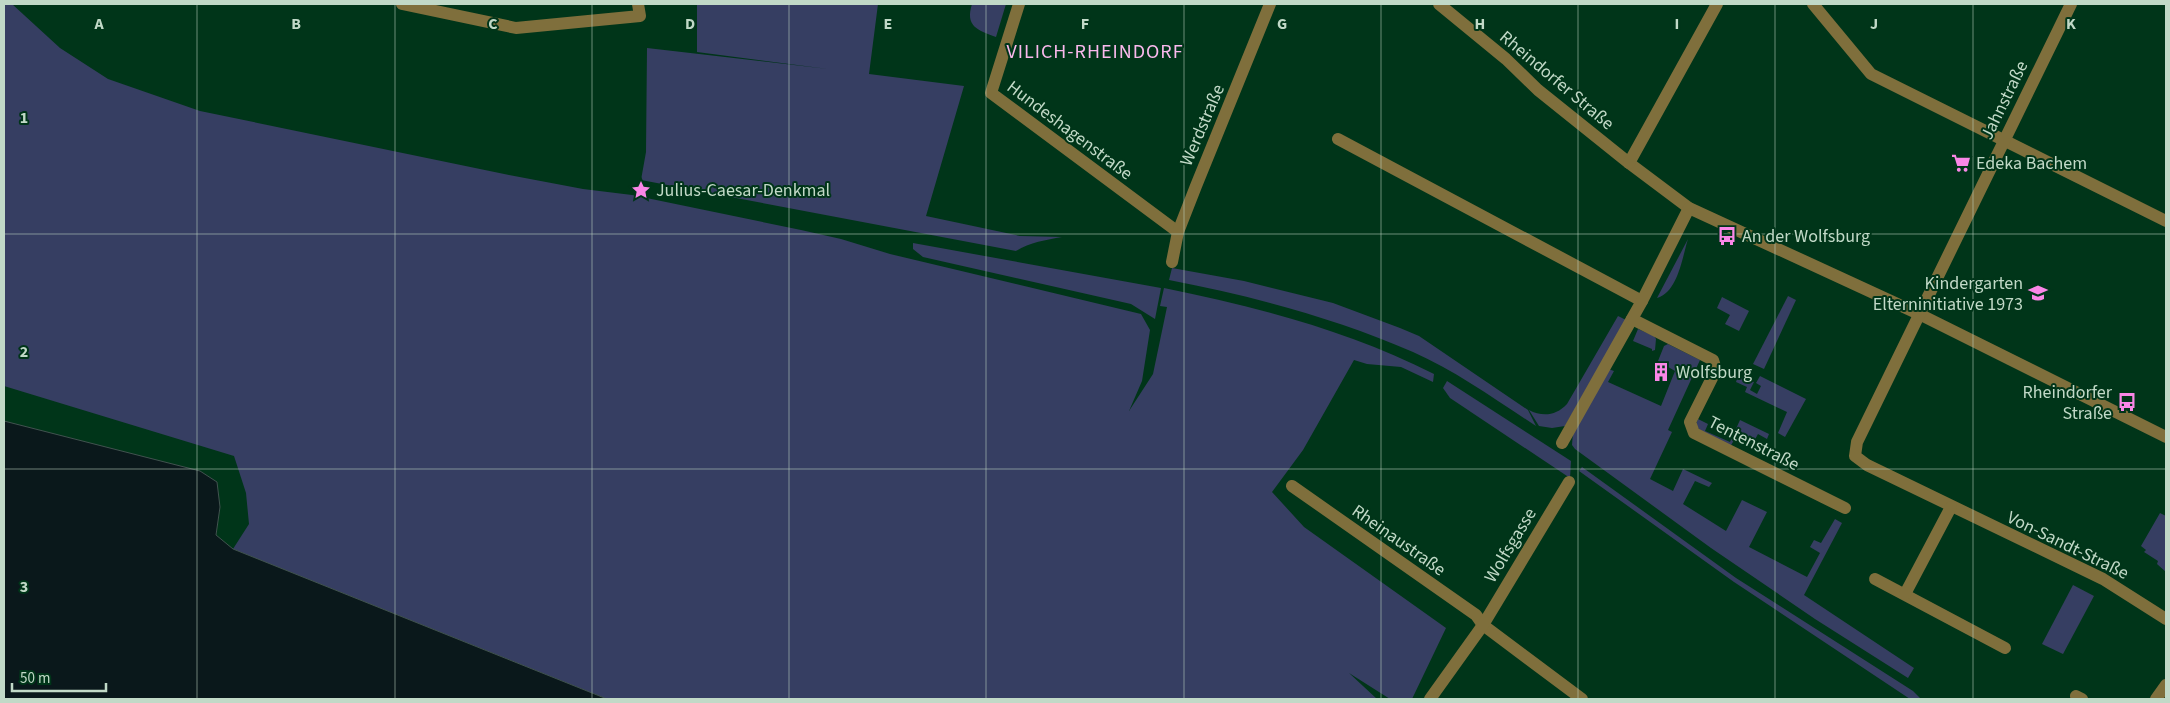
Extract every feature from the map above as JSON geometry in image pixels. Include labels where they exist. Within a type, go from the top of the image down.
[{"type":"street","points":[[402,4],[516,28],[639,10]]},
{"type":"street","name":"Hundeshagenstraße","points":[[1019,4],[991,93],[1178,232]]},
{"type":"street","name":"Werdstraße","points":[[1172,262],[1178,232],[1270,4]]},
{"type":"street","name":"Rheindorfer Straße","points":[[1439,4],[1506,59],[1538,90],[1629,164],[1689,208],[1919,314],[2166,437]]},
{"type":"street","points":[[1629,164],[1717,4]]},
{"type":"street","points":[[1813,4],[1870,74],[2166,221]]},
{"type":"street","name":"Jahnstraße","points":[[1855,456],[1857,442],[2003,141],[2072,4]]},
{"type":"street","points":[[1338,139],[1642,301]]},
{"type":"street","points":[[1562,443],[1642,301],[1689,208]]},
{"type":"street","name":"Tentenstraße","points":[[1632,319],[1713,360],[1716,370],[1690,422],[1694,433],[1845,508]]},
{"type":"street","name":"Von-Sandt-Straße","points":[[1855,456],[1867,466],[2103,580],[2166,619]]},
{"type":"street","name":"Wolfsgasse","points":[[1483,625],[1569,482]]},
{"type":"street","name":"Rheinaustraße","points":[[1292,486],[1476,615],[1483,625],[1582,699]]},
{"type":"street","points":[[1905,594],[1951,507]]},
{"type":"street","points":[[1874,579],[2005,648]]},
{"type":"street","points":[[1430,699],[1483,625]]},
{"type":"street","points":[[2156,699],[2166,685]]},
{"type":"shaded area","points":[[4,4],[12,4],[60,48],[108,79],[200,111],[509,175],[583,189],[632,195],[801,230],[841,239],[890,254],[1141,314],[1150,330],[1142,381],[1129,411],[1153,374],[1167,307],[1160,306],[1164,288],[1234,303],[1302,322],[1369,345],[1402,359],[1434,374],[1433,382],[1401,367],[1367,364],[1354,360],[1303,450],[1272,492],[1304,527],[1446,628],[1412,699],[1390,699],[1349,673],[1377,699],[607,699],[233,549],[249,524],[246,493],[234,456],[4,386]]},
{"type":"shaded area","points":[[697,4],[878,4],[869,74],[964,86],[926,216],[1020,236],[1062,237],[1032,243],[1016,251],[641,180],[646,152],[647,48],[828,69],[697,52]]},
{"type":"shaded area","points":[[972,4],[1006,4],[996,37],[974,26],[970,17]]},
{"type":"shaded area","points":[[1688,239],[1674,282],[1664,295],[1657,298]]},
{"type":"shaded area","points":[[913,243],[1161,288],[1155,319],[1131,304],[923,257],[913,249]]},
{"type":"shaded area","points":[[1172,268],[1244,281],[1333,303],[1419,336],[1528,410],[1536,426],[1460,377],[1413,352],[1354,329],[1293,309],[1169,280]]},
{"type":"shaded area","points":[[1788,296],[1796,300],[1764,369],[1753,364]]},
{"type":"shaded area","points":[[1722,297],[1749,311],[1739,331],[1725,324],[1730,315],[1717,308]]},
{"type":"shaded area","points":[[1618,316],[1626,320],[1565,426],[1552,428],[1539,426],[1529,410],[1539,414],[1549,414],[1558,411],[1567,404]]},
{"type":"shaded area","points":[[1638,329],[1654,336],[1656,339],[1655,350],[1652,351],[1652,349],[1633,341]]},
{"type":"shaded area","points":[[1668,344],[1700,360],[1668,430],[1672,432],[1650,479],[1673,491],[1683,469],[1712,483],[1709,487],[1695,481],[1683,504],[1726,531],[1742,500],[1767,512],[1749,547],[1807,577],[1820,553],[1810,547],[1814,540],[1821,543],[1835,519],[1842,523],[1804,595],[1914,668],[1908,678],[1815,619],[1711,548],[1572,445],[1573,432],[1608,369],[1614,371],[1608,382],[1661,406],[1675,371],[1658,361],[1664,346]]},
{"type":"shaded area","points":[[1738,376],[1754,382],[1750,390],[1757,394],[1761,386],[1756,383],[1760,376],[1806,399],[1785,437],[1778,433],[1787,412],[1745,392],[1747,387],[1736,382]]},
{"type":"shaded area","points":[[1447,381],[1571,461],[1570,478],[1450,398],[1443,388]]},
{"type":"shaded area","points":[[1698,419],[1708,424],[1705,431],[1730,442],[1740,420],[1769,434],[1767,439],[1758,434],[1753,443],[1737,435],[1730,447],[1700,431],[1696,424]]},
{"type":"shaded area","points":[[4,421],[200,471],[217,482],[220,507],[216,535],[233,549],[607,699],[4,699]]},
{"type":"shaded area","points":[[1582,467],[1736,578],[1913,691],[1921,699],[1910,699],[1734,582],[1579,471]]},
{"type":"shaded area","points":[[2160,513],[2166,516],[2166,572],[2157,564],[2158,561],[2144,552],[2146,550],[2141,546]]},
{"type":"shaded area","points":[[2073,585],[2094,596],[2063,654],[2042,644]]},
{"type":"place","name":"Edeka Bachem","points":[[1961,163]]},
{"type":"place","name":"Julius-Caesar-Denkmal","points":[[641,190]]},
{"type":"place","name":"An der Wolfsburg","points":[[1727,236]]},
{"type":"place","name":"Kindergarten Elterninitiative 1973","points":[[2038,293]]},
{"type":"place","name":"Wolfsburg","points":[[1661,372]]},
{"type":"place","name":"Rheindorfer Straße","points":[[2127,402]]},
{"type":"district","name":"VILICH-RHEINDORF","points":[[1095,51]]}]
